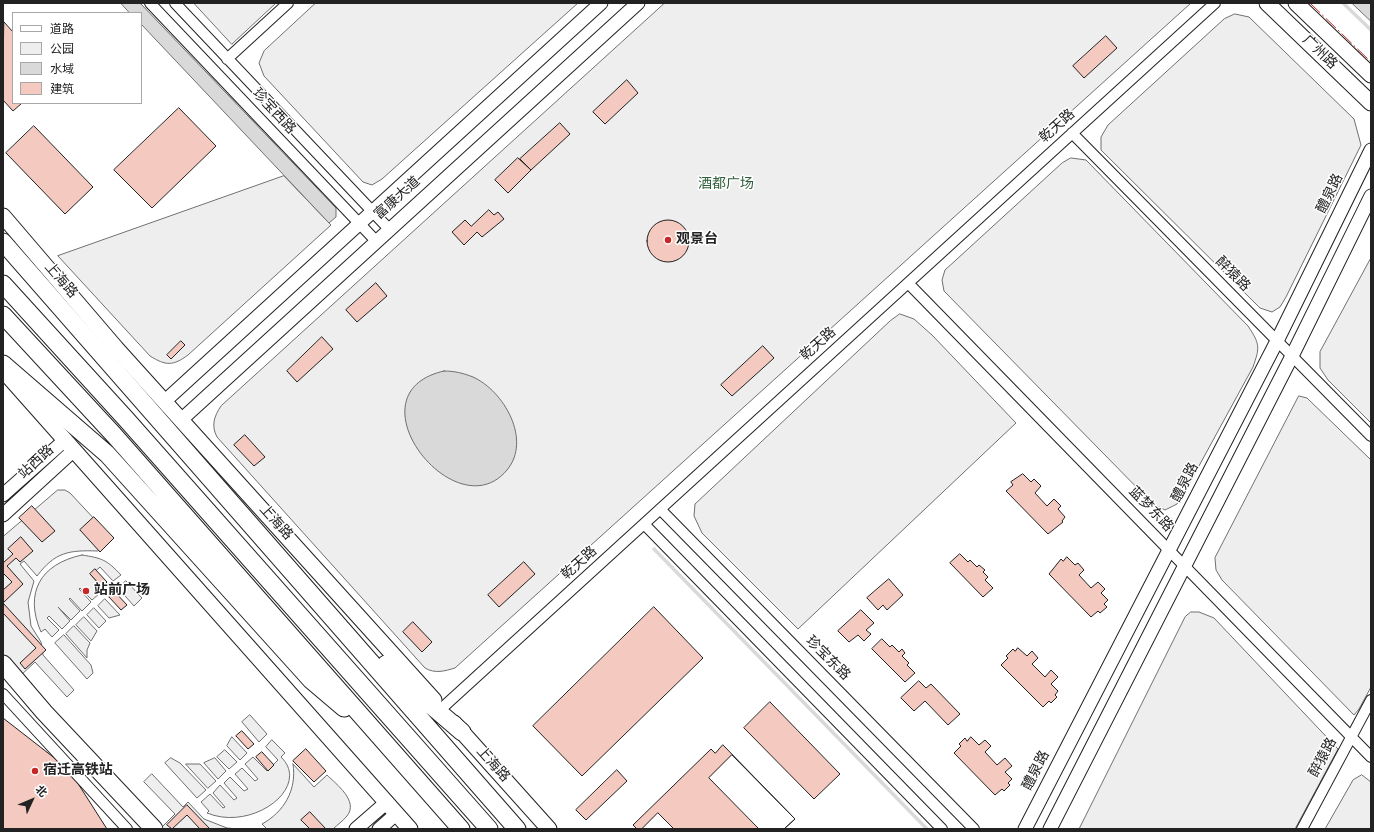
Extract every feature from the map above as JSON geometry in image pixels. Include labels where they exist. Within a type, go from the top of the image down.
[{"type":"highway","points":[[6,245],[517,829]]},
{"type":"highway","points":[[3,284],[132,425],[489,829]]},
{"type":"highway","points":[[3,316],[114,435],[461,829]]},
{"type":"highway","points":[[3,364],[108,454],[311,680],[394,752]]},
{"type":"highway","points":[[293,574],[338,610],[398,677],[462,732]]},
{"type":"highway","points":[[3,664],[44,712]]},
{"type":"highway","points":[[3,670],[154,829]]},
{"type":"main road","name":"广州路","points":[[1267,3],[1371,103]]},
{"type":"main road","name":"广州路","points":[[1296,3],[1371,76]]},
{"type":"main road","name":"上海路","points":[[3,216],[181,420],[549,829]]},
{"type":"main road","points":[[3,371],[410,829]]},
{"type":"street","name":"珍宝西路","points":[[150,3],[376,241]]},
{"type":"street","name":"珍宝西路","points":[[175,3],[389,229]]},
{"type":"street","points":[[227,58],[288,3]]},
{"type":"street","name":"富康大道","points":[[165,401],[601,3]]},
{"type":"street","name":"乾天路","points":[[441,709],[1215,3]]},
{"type":"street","name":"富康大道","points":[[181,420],[634,4]]},
{"type":"street","name":"醉猿路","points":[[1072,134],[1371,436]]},
{"type":"street","name":"醴泉路","points":[[1025,829],[1277,341],[1371,150]]},
{"type":"street","points":[[1050,829],[1292,356],[1371,196]]},
{"type":"street","name":"蓝梦东路","points":[[908,283],[1371,757]]},
{"type":"street","name":"站西路","points":[[3,495],[70,445]]},
{"type":"street","name":"站西路","points":[[3,515],[70,445]]},
{"type":"street","name":"珍宝东路","points":[[660,510],[974,829]]},
{"type":"street","points":[[644,524],[942,829]]},
{"type":"street","points":[[3,694],[127,829]]},
{"type":"street","name":"醉猿路","points":[[1302,829],[1371,700]]},
{"type":"street","points":[[356,829],[386,802]]},
{"type":"street","points":[[379,829],[396,814]]},
{"type":"green space","points":[[194,3],[276,3],[232,44]]},
{"type":"green space","points":[[316,3],[578,3],[382,179],[372,185],[363,182],[264,76],[259,63],[264,51]]},
{"type":"green space","name":"酒都广场","points":[[665,3],[1191,3],[455,668],[440,671],[429,670],[425,668],[217,437],[214,429],[215,417],[221,406]]},
{"type":"green space","points":[[1235,14],[1249,17],[1354,119],[1361,145],[1286,297],[1280,307],[1272,312],[1260,308],[1101,150],[1101,137],[1108,125],[1224,19]]},
{"type":"green space","points":[[1071,158],[1086,160],[1248,326],[1257,342],[1258,350],[1253,367],[1182,497],[1177,504],[1165,510],[1153,504],[944,291],[942,280],[945,270],[1062,163]]},
{"type":"green space","points":[[284,176],[331,225],[188,355],[174,363],[161,362],[150,356],[58,256]]},
{"type":"green space","points":[[1371,258],[1371,423],[1328,380],[1320,368],[1320,352]]},
{"type":"green space","points":[[900,314],[914,319],[932,335],[1016,423],[798,629],[702,533],[694,516],[695,504],[890,321]]},
{"type":"green space","points":[[1299,396],[1307,398],[1371,460],[1371,687],[1354,715],[1222,580],[1216,570],[1215,558]]},
{"type":"green space","points":[[58,490],[65,490],[70,493],[112,538],[98,551],[71,552],[57,557],[37,576],[24,561],[20,564],[34,581],[28,602],[31,626],[41,642],[43,655],[74,690],[67,697],[35,662],[20,676],[3,658],[3,537]]},
{"type":"green space","points":[[82,555],[104,560],[121,575],[113,581],[100,567],[91,575],[98,583],[94,586],[100,593],[92,600],[80,588],[79,589],[91,602],[82,611],[70,598],[69,599],[80,611],[71,620],[58,607],[70,621],[62,629],[49,616],[47,618],[59,630],[52,637],[45,629],[41,632],[36,618],[34,605],[35,593],[39,582],[55,565],[67,559]]},
{"type":"green space","points":[[126,581],[142,598],[134,606],[118,588]]},
{"type":"green space","points":[[105,599],[120,615],[109,618],[98,606]]},
{"type":"green space","points":[[94,608],[106,621],[99,628],[87,615]]},
{"type":"green space","points":[[1191,612],[1199,612],[1214,618],[1338,749],[1295,829],[1079,829],[1185,617]]},
{"type":"green space","points":[[84,617],[97,631],[91,641],[76,625]]},
{"type":"green space","points":[[74,626],[90,643],[87,650],[87,658],[66,634]]},
{"type":"green space","points":[[64,635],[91,665],[93,673],[87,679],[55,643]]},
{"type":"green space","points":[[250,715],[267,734],[259,742],[242,722]]},
{"type":"green space","points":[[232,737],[247,753],[240,760],[227,746]]},
{"type":"green space","points":[[272,740],[285,753],[281,757],[289,769],[289,781],[283,793],[273,803],[259,812],[242,816],[225,817],[207,813],[209,811],[201,802],[210,794],[223,808],[225,807],[213,793],[220,785],[234,800],[237,798],[224,783],[230,777],[244,791],[248,789],[235,774],[242,768],[255,781],[258,779],[245,764],[253,757],[267,771],[278,760],[266,747]]},
{"type":"green space","points":[[225,750],[237,762],[229,769],[217,757]]},
{"type":"green space","points":[[171,758],[180,763],[206,790],[197,798],[165,763]]},
{"type":"green space","points":[[215,758],[226,771],[218,779],[204,763]]},
{"type":"green space","points":[[186,764],[200,764],[216,781],[208,788]]},
{"type":"green space","points":[[293,764],[314,787],[327,775],[345,793],[350,805],[350,810],[347,816],[333,829],[267,829],[262,824],[283,807],[291,791],[293,783]]},
{"type":"green space","points":[[152,774],[183,807],[188,802],[204,819],[227,828],[238,829],[164,829],[162,827],[175,814],[144,782]]},
{"type":"green space","points":[[1362,775],[1371,782],[1371,829],[1325,829],[1353,780]]},
{"type":"water","points":[[121,3],[140,3],[336,208],[336,217],[329,223],[142,25],[142,12],[129,12]]},
{"type":"water","points":[[1352,3],[1371,3],[1371,21]]},
{"type":"water","points":[[444,371],[466,374],[484,384],[495,393],[511,418],[517,445],[514,458],[507,470],[486,484],[462,484],[439,472],[420,452],[407,428],[405,404],[416,384]]},
{"type":"building","points":[[4,22],[12,31],[12,104],[21,104],[13,111],[3,100]]},
{"type":"building","points":[[1106,36],[1117,48],[1084,78],[1073,66]]},
{"type":"building","points":[[627,80],[638,93],[605,124],[593,112]]},
{"type":"building","points":[[179,108],[216,146],[152,208],[114,170]]},
{"type":"building","points":[[560,123],[570,134],[531,170],[520,159]]},
{"type":"building","points":[[34,126],[93,187],[65,214],[6,153]]},
{"type":"building","points":[[518,158],[531,170],[508,193],[495,180]]},
{"type":"building","points":[[489,210],[494,215],[498,212],[504,219],[482,237],[477,232],[464,245],[452,232],[465,220],[471,226]]},
{"type":"building","name":"观景台","points":[[664,220],[672,220],[680,223],[686,229],[689,241],[686,253],[680,259],[672,262],[664,262],[656,259],[650,253],[647,245],[647,237],[650,229],[656,223]]},
{"type":"building","points":[[376,283],[387,296],[357,322],[346,310]]},
{"type":"building","points":[[322,337],[333,349],[297,382],[287,371]]},
{"type":"building","points":[[181,341],[185,345],[171,359],[167,355]]},
{"type":"building","points":[[763,346],[774,358],[732,396],[721,385]]},
{"type":"building","points":[[245,435],[265,457],[254,466],[234,445]]},
{"type":"building","points":[[1023,474],[1031,482],[1034,479],[1041,486],[1035,493],[1047,506],[1054,499],[1061,506],[1058,509],[1065,517],[1062,521],[1063,522],[1048,534],[1006,491],[1013,485],[1011,482]]},
{"type":"building","points":[[32,506],[55,531],[42,542],[19,518]]},
{"type":"building","points":[[94,517],[114,538],[100,552],[80,530]]},
{"type":"building","points":[[21,537],[33,551],[20,562],[16,558],[7,566],[23,584],[3,603],[3,590],[12,582],[3,573],[3,563],[13,554],[8,549]]},
{"type":"building","points":[[960,554],[968,562],[970,560],[977,567],[979,565],[985,570],[983,572],[988,577],[985,580],[993,588],[983,597],[950,563]]},
{"type":"building","points":[[1067,557],[1075,565],[1078,563],[1084,570],[1079,575],[1091,588],[1098,582],[1105,589],[1101,593],[1108,600],[1104,604],[1107,607],[1100,613],[1098,611],[1091,617],[1049,574],[1061,559],[1063,561]]},
{"type":"building","points":[[524,562],[535,574],[499,607],[488,595]]},
{"type":"building","points":[[95,569],[107,582],[102,587],[90,574]]},
{"type":"building","points":[[889,579],[903,595],[887,610],[883,605],[878,610],[867,598]]},
{"type":"building","points":[[115,592],[127,605],[121,610],[109,597]]},
{"type":"building","points":[[3,603],[46,650],[25,669],[20,663],[36,648],[3,613]]},
{"type":"building","points":[[654,607],[703,658],[582,776],[533,726]]},
{"type":"building","points":[[861,610],[874,623],[866,630],[871,634],[864,641],[858,635],[849,642],[838,631]]},
{"type":"building","points":[[413,622],[432,642],[422,652],[403,632]]},
{"type":"building","points":[[882,639],[890,647],[892,645],[899,652],[902,649],[905,653],[902,656],[909,663],[907,665],[915,673],[905,682],[872,649]]},
{"type":"building","points":[[1018,648],[1027,656],[1032,651],[1038,658],[1032,664],[1045,677],[1051,670],[1058,677],[1051,684],[1058,691],[1055,695],[1057,697],[1051,703],[1049,701],[1043,707],[1001,665],[1008,658],[1006,656],[1013,649],[1015,651]]},
{"type":"building","points":[[919,681],[926,688],[931,684],[960,714],[948,725],[925,701],[914,711],[901,698]]},
{"type":"building","points":[[770,702],[840,774],[814,799],[744,728]]},
{"type":"building","name":"宿迁高铁站","points":[[3,718],[57,760],[77,782],[107,829],[3,829]]},
{"type":"building","points":[[242,731],[254,744],[248,749],[236,736]]},
{"type":"building","points":[[971,737],[979,745],[985,740],[991,746],[985,752],[997,765],[1005,758],[1012,766],[1005,772],[1012,779],[1008,783],[1010,785],[1004,791],[1002,789],[995,795],[954,753],[961,746],[959,744],[965,738],[967,741]]},
{"type":"building","points":[[723,745],[795,819],[784,829],[637,829],[633,825],[711,749],[715,753]]},
{"type":"building","points":[[306,749],[326,771],[314,782],[293,761]]},
{"type":"building","points":[[262,752],[274,765],[268,771],[256,757]]},
{"type":"building","points":[[732,755],[795,819],[784,829],[759,829],[709,778]]},
{"type":"building","points":[[617,770],[627,781],[586,820],[576,810]]},
{"type":"building","points":[[187,805],[210,829],[200,829],[187,815],[172,829],[167,825]]},
{"type":"building","points":[[310,812],[326,829],[310,829],[301,820]]},
{"type":"building","points":[[658,813],[674,829],[642,829]]},
{"type":"waterway","points":[[1343,3],[1371,30]]},
{"type":"waterway","points":[[654,549],[927,829]]},
{"type":"power","points":[[1310,3],[1371,62]]},
{"type":"place","name":"观景台","points":[[668,240]]},
{"type":"place","name":"站前广场","points":[[86,591]]},
{"type":"place","name":"宿迁高铁站","points":[[35,771]]}]
